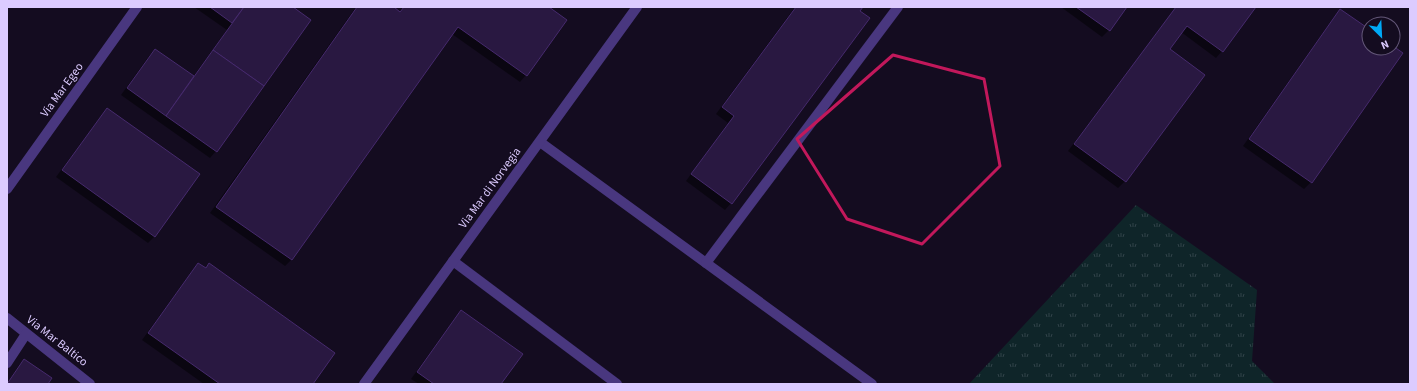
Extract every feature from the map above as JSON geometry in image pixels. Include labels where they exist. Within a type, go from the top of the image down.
[{"type":"street","name":"Via Mar Egeo","points":[[7,189],[138,7]]},
{"type":"street","name":"Via Mar di Norvegia","points":[[364,384],[637,7]]},
{"type":"street","points":[[706,264],[898,7]]},
{"type":"street","points":[[540,142],[872,384]]},
{"type":"street","points":[[453,262],[617,384]]},
{"type":"street","name":"Via Mar Baltico","points":[[7,318],[90,384]]},
{"type":"street","points":[[7,363],[26,334]]},
{"type":"highlighted area","points":[[893,55],[984,79],[1000,166],[922,244],[847,219],[797,139]]},
{"type":"green space","points":[[1136,205],[1257,290],[1252,361],[1275,384],[969,384]]},
{"type":"building","points":[[210,7],[244,7],[232,23]]},
{"type":"building","points":[[244,7],[293,7],[311,20],[264,86],[213,50]]},
{"type":"building","points":[[357,7],[394,7],[400,12],[404,7],[549,7],[567,20],[527,76],[458,27],[292,260],[216,207]]},
{"type":"building","points":[[796,7],[863,7],[860,11],[870,18],[732,204],[691,174],[734,116],[722,107]]},
{"type":"building","points":[[1076,7],[1127,7],[1110,31]]},
{"type":"building","points":[[1176,7],[1256,7],[1223,52],[1187,26],[1170,49],[1205,75],[1126,182],[1074,144]]},
{"type":"building","points":[[1340,9],[1361,23],[1361,56],[1401,56],[1312,183],[1249,139]]},
{"type":"building","points":[[155,49],[194,76],[166,116],[127,88]]},
{"type":"building","points":[[213,50],[264,86],[217,152],[166,116]]},
{"type":"building","points":[[107,108],[200,174],[155,237],[62,170]]},
{"type":"building","points":[[198,263],[206,268],[209,263],[335,353],[313,384],[220,384],[148,333]]},
{"type":"building","points":[[461,310],[523,354],[501,384],[434,384],[417,372]]},
{"type":"building","points":[[24,359],[52,378],[48,384],[7,384]]}]
